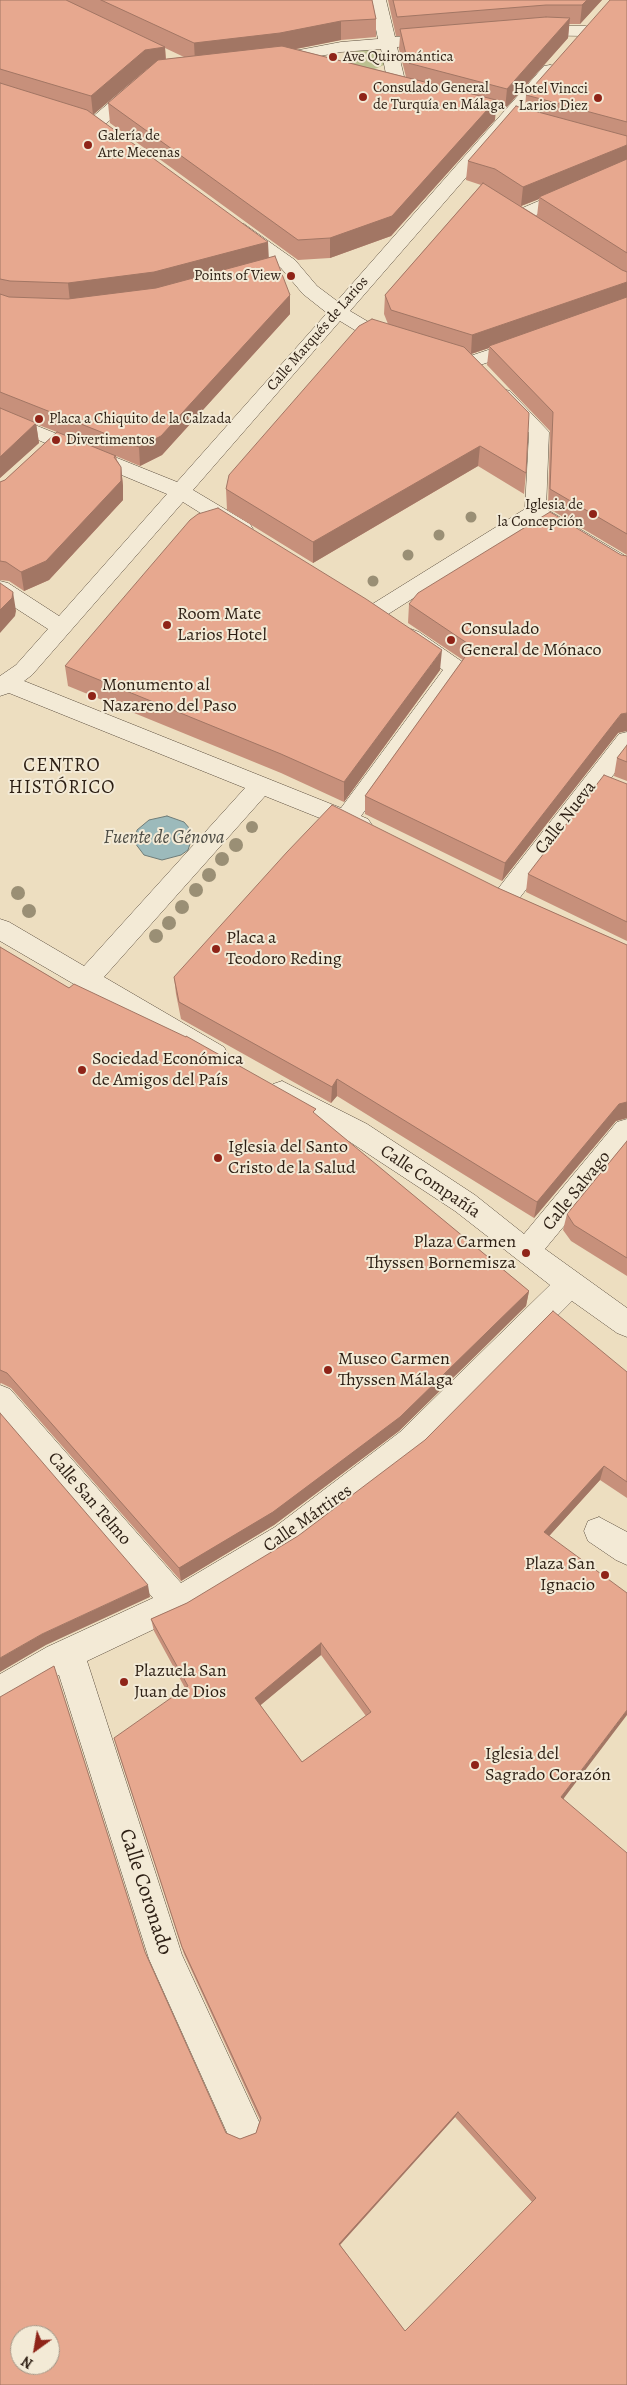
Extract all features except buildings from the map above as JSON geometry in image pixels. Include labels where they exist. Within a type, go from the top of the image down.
[{"type":"street","points":[[378,0],[398,88]]},
{"type":"street","name":"Calle Marqués de Larios","points":[[10,680],[61,626],[338,312],[460,186],[508,118],[590,24],[515,33]]},
{"type":"street","points":[[261,61],[341,47],[449,38]]},
{"type":"street","points":[[281,59],[317,68]]},
{"type":"street","points":[[96,123],[154,74]]},
{"type":"street","points":[[380,84],[417,94]]},
{"type":"street","points":[[76,118],[96,123],[112,135]]},
{"type":"street","points":[[518,216],[627,168]]},
{"type":"street","points":[[502,205],[535,226]]},
{"type":"street","points":[[224,217],[279,267],[338,312],[370,331],[416,345]]},
{"type":"street","points":[[535,512],[539,432],[475,370],[544,336]]},
{"type":"street","points":[[0,417],[49,447],[179,491],[256,538]]},
{"type":"street","points":[[535,512],[627,567]]},
{"type":"street","points":[[347,818],[456,668],[411,636],[366,608],[535,512]]},
{"type":"street","points":[[0,588],[61,626]]},
{"type":"street","points":[[10,680],[261,786],[347,818],[382,836]]},
{"type":"street","name":"Calle Nueva","points":[[506,897],[627,740]]},
{"type":"street","points":[[596,780],[619,790]]},
{"type":"street","points":[[86,980],[261,786]]},
{"type":"street","points":[[0,929],[235,1066]]},
{"type":"street","name":"Calle Compañía","points":[[260,1080],[357,1132],[465,1203],[525,1251],[627,1324]]},
{"type":"street","name":"Calle Salvago","points":[[525,1251],[548,1227],[627,1130]]},
{"type":"street","name":"Calle Mártires","points":[[0,1692],[68,1653],[147,1618],[177,1602],[286,1537],[411,1442],[570,1283]]},
{"type":"street","name":"Calle San Telmo","points":[[0,1398],[177,1602]]},
{"type":"street","points":[[599,1531],[627,1550]]},
{"type":"street","name":"Calle Coronado","points":[[68,1653],[166,1959],[242,2124]]},
{"type":"green space","points":[[363,49],[380,53],[384,56],[384,65],[370,71],[345,63],[345,58],[348,54]]},
{"type":"water","name":"Fuente de Génova","points":[[167,816],[184,822],[190,829],[193,835],[188,850],[181,855],[162,860],[144,855],[135,843],[137,830],[149,820]]},
{"type":"place","name":"Ave Quiromántica","points":[[333,57]]},
{"type":"place","name":"Consulado General de Turquía en Málaga","points":[[363,97]]},
{"type":"place","name":"Hotel Vincci Larios Diez","points":[[598,98]]},
{"type":"place","name":"Galería de Arte Mecenas","points":[[88,145]]},
{"type":"place","name":"Points of View","points":[[291,276]]},
{"type":"place","name":"Placa a Chiquito de la Calzada","points":[[39,419]]},
{"type":"place","name":"Divertimentos","points":[[56,440]]},
{"type":"place","name":"Iglesia de la Concepción","points":[[593,514]]},
{"type":"place","name":"Room Mate Larios Hotel","points":[[167,625]]},
{"type":"place","name":"Consulado General de Mónaco","points":[[451,640]]},
{"type":"place","name":"Monumento al Nazareno del Paso","points":[[92,696]]},
{"type":"place","name":"Placa a Teodoro Reding","points":[[216,949]]},
{"type":"place","name":"Sociedad Económica de Amigos del País","points":[[82,1070]]},
{"type":"place","name":"Iglesia del Santo Cristo de la Salud","points":[[218,1158]]},
{"type":"place","name":"Plaza Carmen Thyssen Bornemisza","points":[[526,1253]]},
{"type":"place","name":"Museo Carmen Thyssen Málaga","points":[[328,1370]]},
{"type":"place","name":"Plaza San Ignacio","points":[[605,1575]]},
{"type":"place","name":"Plazuela San Juan de Dios","points":[[124,1682]]},
{"type":"place","name":"Iglesia del Sagrado Corazón","points":[[475,1765]]},
{"type":"district","name":"CENTRO HISTÓRICO","points":[[62,777]]}]
